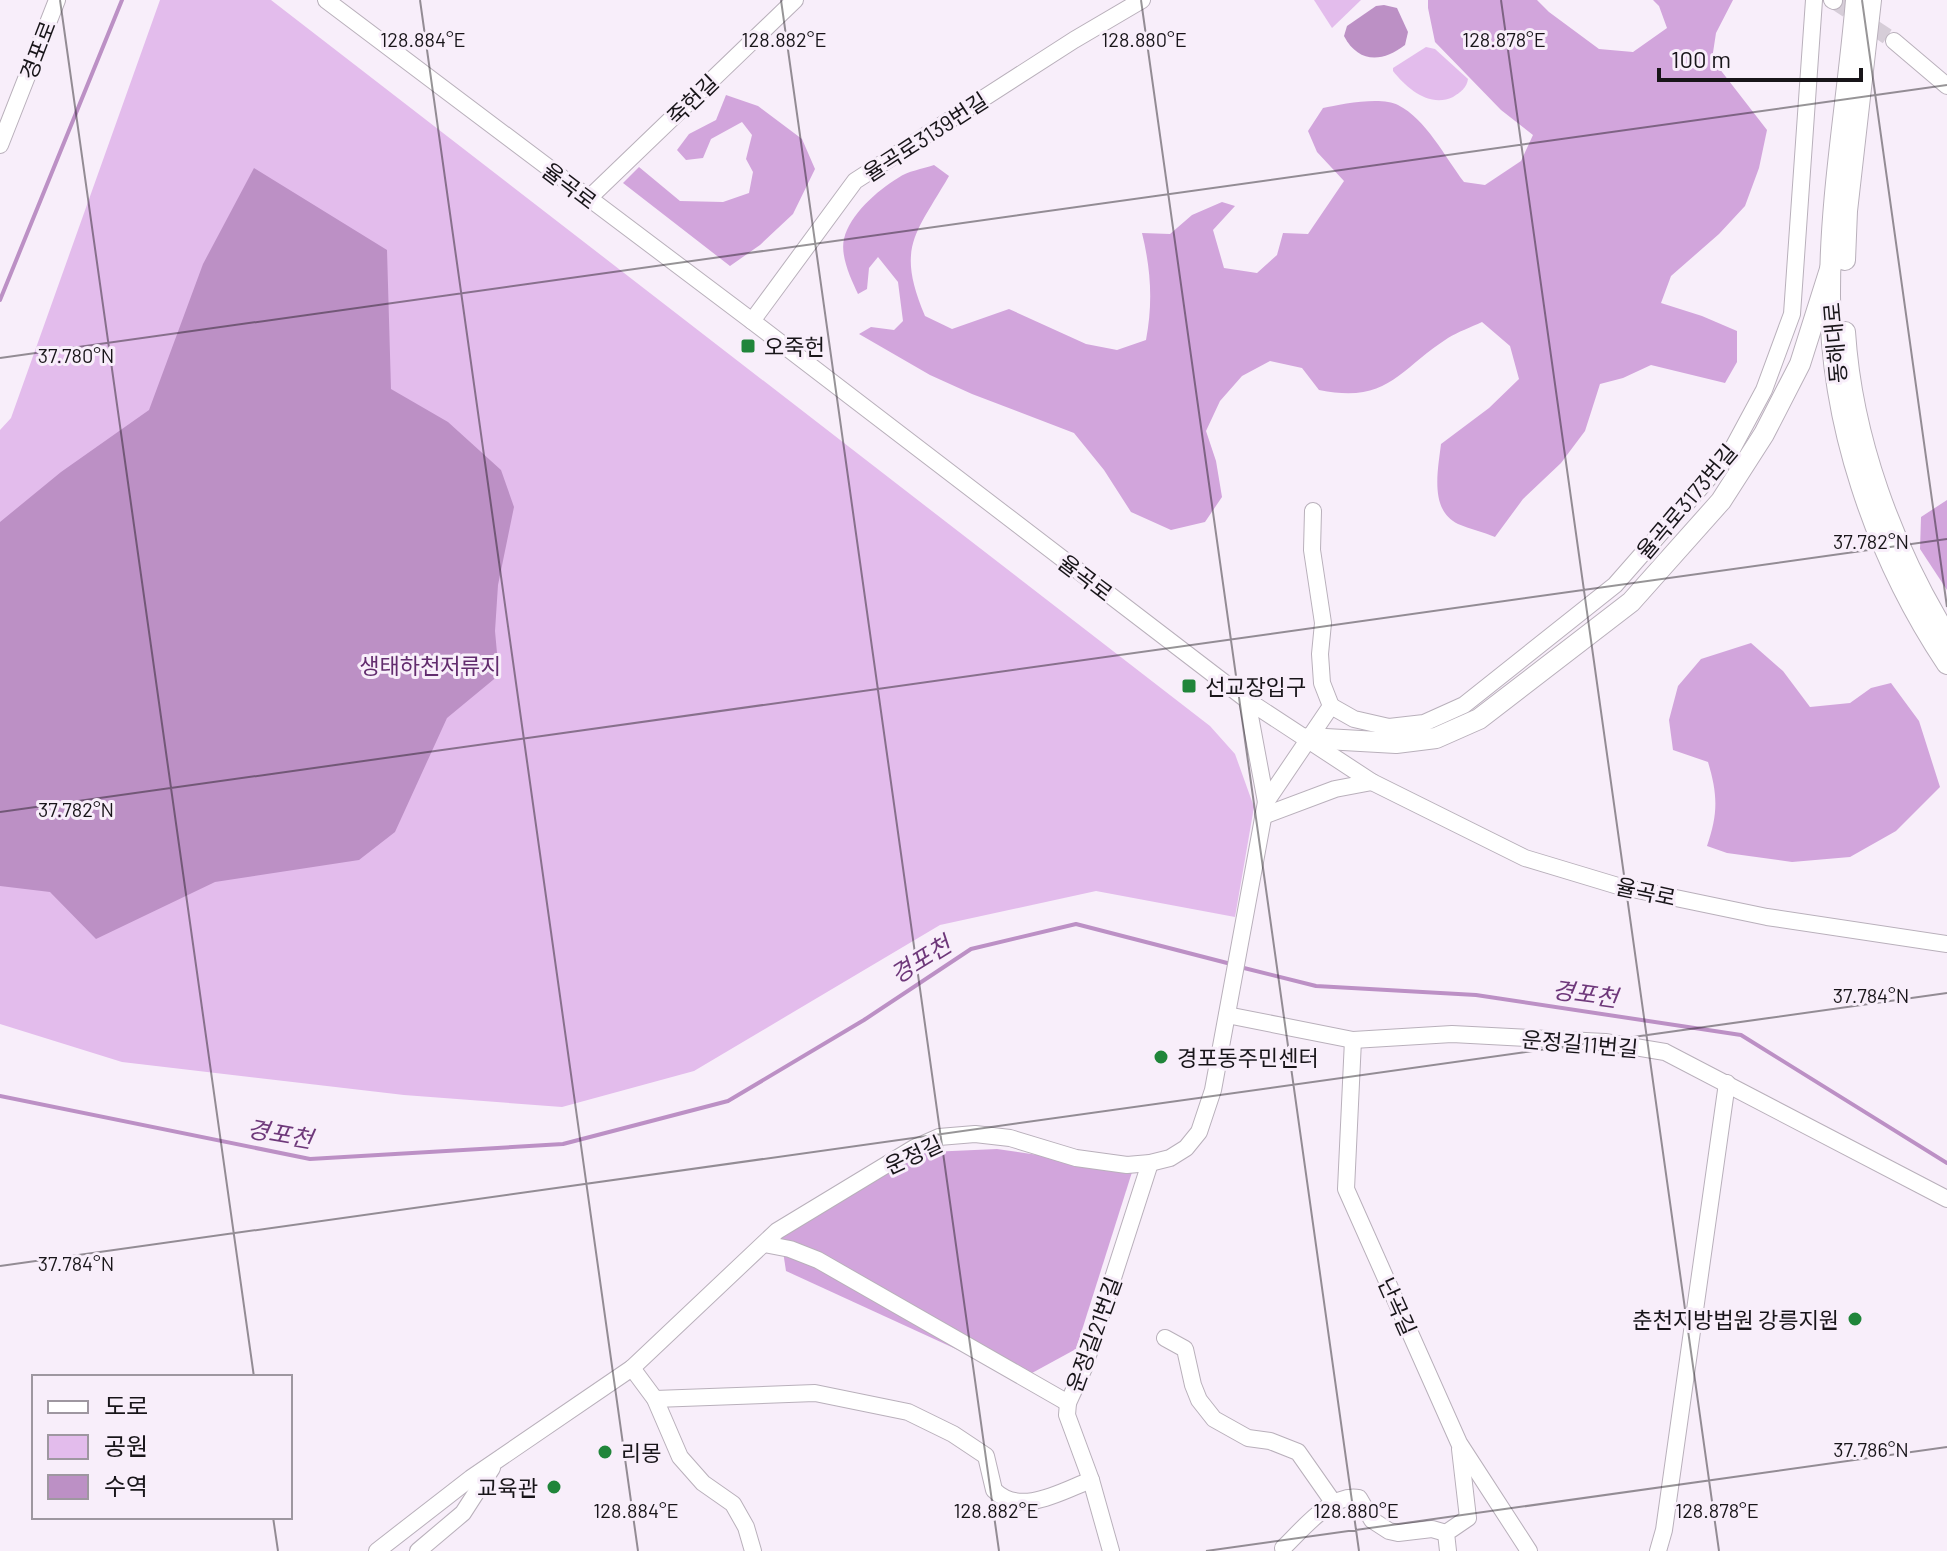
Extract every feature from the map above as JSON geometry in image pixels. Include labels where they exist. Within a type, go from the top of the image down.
[{"type":"main road","points":[[1837,0],[1849,74]]},
{"type":"main road","name":"동해대로","points":[[1856,0],[1833,209],[1830,293],[1836,368],[1855,465],[1869,508],[1900,581],[1947,664]]},
{"type":"main road","name":"동해대로","points":[[1871,0],[1847,211],[1843,292],[1846,337],[1859,420],[1884,504],[1913,576],[1947,636]]},
{"type":"main road","points":[[1867,49],[1882,0]]},
{"type":"main road","points":[[1308,738],[1396,743],[1436,738],[1479,719],[1631,602],[1721,501],[1764,434],[1800,364],[1831,266]]},
{"type":"street","name":"경포로","points":[[0,145],[57,0]]},
{"type":"street","name":"율곡로","points":[[326,0],[1247,700],[1372,782],[1525,858],[1618,886],[1767,917],[1947,944]]},
{"type":"street","name":"죽헌길","points":[[588,199],[795,0]]},
{"type":"street","name":"율곡로3139번길","points":[[752,321],[855,181],[1061,48],[1142,0]]},
{"type":"street","name":"율곡로3173번길","points":[[1331,706],[1354,719],[1389,727],[1424,723],[1464,705],[1615,585],[1729,455],[1764,390],[1792,314],[1814,0]]},
{"type":"street","points":[[1894,41],[1947,86]]},
{"type":"street","points":[[1308,738],[1331,706],[1322,683],[1320,654],[1323,623],[1312,550],[1313,511]]},
{"type":"street","points":[[1247,700],[1264,809],[1372,782]]},
{"type":"street","name":"운정길","points":[[377,1551],[471,1478],[632,1368],[777,1231],[914,1148],[939,1137],[975,1134],[1010,1138],[1076,1158],[1127,1165],[1170,1158],[1186,1148],[1199,1132],[1213,1090],[1264,809],[1308,738]]},
{"type":"street","name":"운정길11번길","points":[[1228,1010],[1353,1040],[1452,1034],[1605,1042],[1665,1052],[1947,1199]]},
{"type":"street","name":"난곡길","points":[[1353,1040],[1346,1189],[1459,1443],[1529,1551]]},
{"type":"street","points":[[1658,1551],[1664,1530],[1727,1083]]},
{"type":"street","name":"운정길21번길","points":[[1111,1551],[1091,1480],[1067,1415],[1068,1403],[1084,1368],[1150,1163]]},
{"type":"street","points":[[764,1244],[790,1249],[818,1260],[1068,1403]]},
{"type":"street","points":[[1165,1338],[1185,1349],[1199,1400],[1214,1419],[1234,1432],[1286,1445],[1298,1452],[1333,1502]]},
{"type":"street","points":[[632,1368],[655,1399],[680,1457],[703,1483],[733,1504],[746,1527],[753,1551]]},
{"type":"street","points":[[655,1399],[815,1393],[908,1412],[963,1440],[986,1456],[994,1490],[1010,1501],[1035,1501],[1091,1480]]},
{"type":"street","points":[[1283,1548],[1333,1502],[1351,1496],[1359,1498],[1372,1520],[1389,1531],[1398,1533],[1421,1528],[1446,1533],[1468,1518],[1459,1443]]},
{"type":"street","points":[[418,1551],[463,1513],[495,1463]]},
{"type":"street","points":[[1446,1533],[1448,1551]]},
{"type":"green space","name":"생태하천저류지","points":[[160,0],[271,0],[1210,726],[1235,754],[1254,807],[1235,917],[1096,891],[940,925],[694,1071],[562,1107],[404,1095],[122,1062],[0,1024],[0,430],[11,418]]},
{"type":"green space","points":[[1314,0],[1361,0],[1332,28]]},
{"type":"green space","points":[[1426,47],[1435,49],[1468,79],[1463,89],[1453,97],[1436,100],[1420,95],[1393,71],[1393,68]]},
{"type":"shaded area","points":[[1428,0],[1537,0],[1599,49],[1633,52],[1667,28],[1659,6],[1653,0],[1733,0],[1716,33],[1712,59],[1767,130],[1759,168],[1745,206],[1719,234],[1671,276],[1661,303],[1737,331],[1737,362],[1725,383],[1651,365],[1623,378],[1600,384],[1585,431],[1561,463],[1523,499],[1495,537],[1449,518],[1439,499],[1438,488],[1441,444],[1489,408],[1519,379],[1510,346],[1482,322],[1448,338],[1390,382],[1361,392],[1319,390],[1302,368],[1270,361],[1242,376],[1220,401],[1206,431],[1216,461],[1222,497],[1205,522],[1171,530],[1131,512],[1104,470],[1074,433],[930,375],[859,334],[871,327],[894,330],[903,321],[898,282],[878,257],[869,268],[867,289],[858,294],[844,253],[847,230],[865,204],[898,178],[934,165],[949,176],[919,228],[911,257],[916,293],[925,316],[952,329],[1009,309],[1086,344],[1117,350],[1146,340],[1150,286],[1142,233],[1170,234],[1192,215],[1222,202],[1235,206],[1213,230],[1224,268],[1257,273],[1277,255],[1283,233],[1308,234],[1344,181],[1317,152],[1308,131],[1323,108],[1372,101],[1398,105],[1426,129],[1464,182],[1485,185],[1521,161],[1533,135],[1501,110],[1435,42]]},
{"type":"shaded area","points":[[726,95],[758,106],[802,139],[815,169],[793,214],[760,245],[730,266],[623,183],[639,167],[680,201],[723,202],[749,193],[753,172],[746,159],[752,135],[742,122],[711,139],[703,158],[686,160],[677,150],[689,134],[716,120]]},
{"type":"shaded area","points":[[1947,500],[1947,590],[1920,549],[1921,517]]},
{"type":"shaded area","points":[[1751,643],[1783,671],[1810,707],[1850,703],[1871,688],[1891,683],[1919,721],[1940,787],[1896,831],[1850,857],[1792,862],[1727,853],[1707,846],[1715,804],[1708,762],[1673,750],[1669,720],[1678,686],[1701,659]]},
{"type":"shaded area","points":[[997,1149],[1133,1169],[1076,1349],[1021,1379],[786,1271],[781,1238],[907,1153]]},
{"type":"water","points":[[1376,6],[1397,8],[1408,32],[1405,45],[1388,55],[1363,55],[1344,36],[1347,26]]},
{"type":"water","name":"생태하천저류지","points":[[254,168],[387,250],[391,389],[448,422],[501,470],[514,507],[498,585],[495,631],[499,675],[447,718],[395,832],[359,860],[215,882],[96,939],[50,892],[0,886],[0,522],[61,472],[149,410],[203,264]]},
{"type":"waterway","points":[[0,300],[122,0]]},
{"type":"waterway","name":"경포천","points":[[0,1096],[310,1159],[563,1144],[728,1101],[864,1020],[971,949],[1076,924],[1231,964]]},
{"type":"waterway","name":"경포천","points":[[1240,967],[1316,986],[1476,995],[1741,1035],[1947,1163]]},
{"type":"tunnel","points":[[1834,1],[1894,41]]},
{"type":"place","name":"오죽헌","points":[[748,346]]},
{"type":"place","name":"선교장입구","points":[[1189,686]]},
{"type":"place","name":"경포동주민센터","points":[[1161,1057]]},
{"type":"place","name":"춘천지방법원 강릉지원","points":[[1855,1319]]},
{"type":"place","name":"리몽","points":[[605,1452]]},
{"type":"place","name":"교육관","points":[[554,1487]]}]
